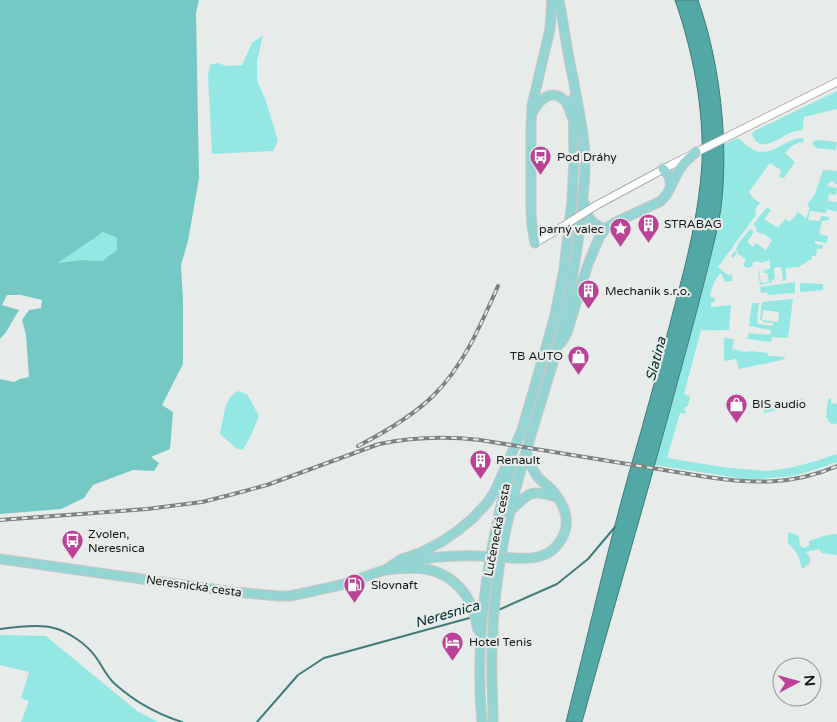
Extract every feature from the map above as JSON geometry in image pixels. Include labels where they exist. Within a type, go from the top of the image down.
[{"type":"main road","points":[[536,243],[532,226],[530,141],[532,105],[550,29],[552,0]]},
{"type":"main road","points":[[557,349],[573,277],[579,236],[585,164],[583,134],[559,0]]},
{"type":"main road","points":[[385,570],[400,560],[422,552],[441,542],[472,519],[495,491],[522,430],[549,339],[564,270],[571,218],[574,159],[573,79]]},
{"type":"main road","points":[[532,114],[537,104],[544,98],[551,95],[559,96],[568,106],[574,129]]},
{"type":"main road","points":[[557,349],[567,333],[588,264],[596,245],[606,229],[661,200],[671,188],[679,170],[696,152]]},
{"type":"main road","points":[[663,168],[669,176],[671,188]]},
{"type":"main road","points":[[583,194],[590,220],[606,229]]},
{"type":"main road","name":"Lučenecká cesta","points":[[493,722],[493,620],[502,550],[526,452],[557,349]]},
{"type":"main road","name":"Lučenecká cesta","points":[[482,722],[480,628],[500,508],[522,430]]},
{"type":"main road","points":[[385,570],[405,562],[447,555],[531,558],[544,556],[553,550],[559,544],[564,534],[566,519],[564,507],[537,475],[526,452]]},
{"type":"main road","points":[[510,512],[524,497],[533,493],[542,492],[557,498]]},
{"type":"main road","name":"Neresnická cesta","points":[[0,559],[234,592],[278,596],[290,596],[341,585],[385,570]]},
{"type":"main road","points":[[385,570],[424,569],[440,573],[462,590],[473,608],[480,628]]},
{"type":"street","points":[[536,243],[663,168],[837,82]]},
{"type":"shaded area","points":[[0,0],[199,0],[196,13],[199,178],[188,241],[181,265],[183,364],[162,405],[173,412],[170,449],[151,457],[159,463],[154,471],[133,470],[93,485],[84,498],[61,509],[0,514],[0,379],[14,382],[29,377],[26,335],[22,320],[29,310],[41,308],[42,300],[21,295],[7,295],[2,305],[19,310],[0,339]],"holes":[[[103,232],[117,238],[117,250],[102,261],[81,260],[58,263]]]},
{"type":"shaded area","points":[[675,0],[698,0],[712,49],[721,102],[723,130],[724,156],[721,208],[715,240],[693,326],[582,722],[566,722],[612,535],[683,272],[698,200],[702,163],[699,101],[692,60]]},
{"type":"shaded area","points":[[263,35],[257,61],[257,81],[265,98],[278,141],[273,151],[212,154],[208,76],[210,65],[217,63],[227,66],[242,65],[252,43]]},
{"type":"shaded area","points":[[837,91],[837,109],[804,117],[802,130],[792,132],[770,143],[759,143],[755,140],[752,134],[754,131]]},
{"type":"shaded area","points":[[737,138],[754,150],[763,152],[775,149],[797,138],[803,138],[804,142],[792,146],[785,153],[795,162],[784,178],[779,176],[781,170],[770,163],[749,192],[760,203],[755,209],[756,215],[718,267],[729,276],[731,273],[733,281],[725,282],[721,273],[715,280],[710,295],[712,298],[715,297],[711,307],[731,305],[729,330],[701,330],[684,394],[690,396],[688,406],[684,409],[685,414],[680,413],[667,458],[729,468],[769,471],[794,467],[837,454],[837,462],[792,476],[744,479],[655,465],[717,228],[721,209],[723,145]]},
{"type":"shaded area","points":[[817,140],[837,142],[836,150],[816,148],[812,144]]},
{"type":"shaded area","points":[[823,170],[837,171],[837,184],[831,181],[828,183],[828,186],[837,188],[836,195],[829,194],[828,201],[837,202],[837,212],[827,209],[826,213],[810,211],[808,220],[819,221],[822,216],[829,217],[829,220],[822,221],[819,234],[828,236],[827,243],[815,241],[815,244],[823,245],[822,249],[817,249],[816,256],[812,256],[811,260],[799,267],[786,268],[786,280],[782,281],[781,267],[774,268],[775,279],[772,282],[760,285],[758,271],[761,283],[769,282],[767,273],[764,273],[764,270],[770,269],[770,260],[752,263],[753,266],[747,268],[743,265],[746,260],[737,253],[738,244],[750,229],[754,232],[747,242],[753,247],[756,243],[766,250],[772,240],[755,230],[757,228],[753,225],[767,207],[771,210],[764,219],[778,228],[785,219],[790,222],[798,212],[806,218],[810,208],[807,205],[815,194]]},
{"type":"shaded area","points":[[103,232],[117,238],[117,251],[102,261],[81,260],[57,263]]},
{"type":"shaded area","points":[[735,251],[737,253],[733,258],[731,256]]},
{"type":"shaded area","points":[[795,282],[795,293],[768,295],[767,292],[761,293],[760,287]]},
{"type":"shaded area","points":[[800,283],[823,284],[823,290],[800,292]]},
{"type":"shaded area","points":[[793,299],[788,338],[772,337],[771,342],[747,339],[749,333],[770,335],[771,330],[749,326],[752,303],[759,303],[758,324],[773,326],[773,323],[764,322],[760,319],[762,302]],"holes":[[[763,310],[779,312],[778,322],[762,320]]]},
{"type":"shaded area","points":[[724,338],[734,339],[732,349],[768,353],[768,356],[786,357],[782,360],[739,369],[736,359],[724,361]]},
{"type":"shaded area","points":[[238,391],[247,394],[259,416],[243,450],[236,448],[220,434],[225,408],[230,397]]},
{"type":"shaded area","points":[[803,399],[804,404],[764,413],[763,407]]},
{"type":"shaded area","points":[[828,399],[831,399],[831,403],[837,404],[837,424],[830,423],[826,417]]},
{"type":"shaded area","points":[[788,532],[799,536],[800,545],[803,548],[809,546],[809,541],[826,535],[837,534],[837,556],[822,553],[819,549],[806,552],[810,557],[810,563],[802,569],[798,555],[788,543]]},
{"type":"shaded area","points":[[0,635],[46,636],[137,711],[158,722],[21,722],[29,701],[21,698],[29,672],[0,665]]},
{"type":"waterway","name":"Neresnica","points":[[496,611],[557,584],[588,559],[615,527]]},
{"type":"waterway","name":"Neresnica","points":[[257,722],[298,675],[324,658],[473,617]]},
{"type":"waterway","name":"Neresnica","points":[[0,629],[42,626],[65,632],[87,647],[98,659],[109,678],[130,696],[147,707],[182,722]]},
{"type":"railway","points":[[358,446],[408,417],[426,403],[445,383],[471,344],[498,286]]},
{"type":"railway","points":[[0,520],[147,509],[202,502],[267,485],[379,444],[417,439],[454,438],[480,440],[741,481],[789,480],[805,477],[837,466]]},
{"type":"place","name":"Pod Dráhy","points":[[541,176]]},
{"type":"place","name":"STRABAG","points":[[648,243]]},
{"type":"place","name":"parný valec","points":[[620,248]]},
{"type":"place","name":"Mechanik s.r.o.","points":[[589,310]]},
{"type":"place","name":"TB AUTO","points":[[579,375]]},
{"type":"place","name":"BIS audio","points":[[736,423]]},
{"type":"place","name":"Renault","points":[[480,479]]},
{"type":"place","name":"Zvolen, Neresnica","points":[[72,560]]},
{"type":"place","name":"Slovnaft","points":[[355,604]]},
{"type":"place","name":"Hotel Tenis","points":[[453,661]]},
{"type":"water label","name":"Slatina","points":[[656,359]]}]
